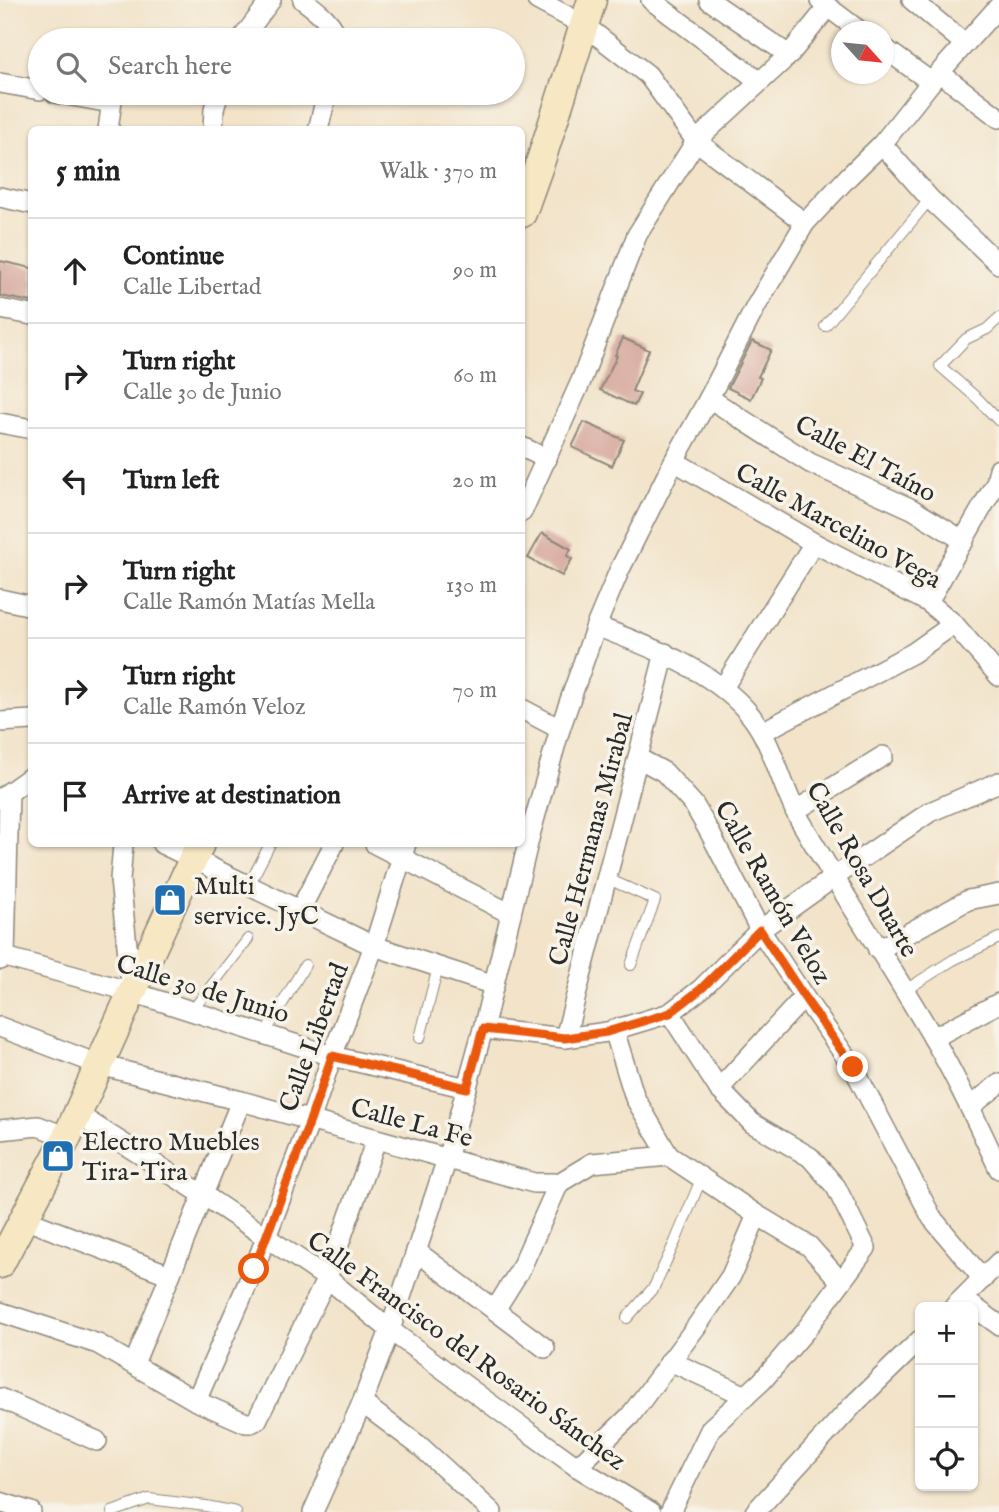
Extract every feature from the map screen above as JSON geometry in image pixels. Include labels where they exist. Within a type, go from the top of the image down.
[{"type":"main road","points":[[525,205],[588,12]]},
{"type":"main road","points":[[0,1264],[72,1125],[197,851]]},
{"type":"street","points":[[250,28],[271,0]]},
{"type":"street","points":[[303,0],[332,28]]},
{"type":"street","points":[[537,0],[588,12],[648,75],[696,141],[806,223]]},
{"type":"street","points":[[651,0],[759,81]]},
{"type":"street","points":[[709,0],[789,55]]},
{"type":"street","points":[[912,0],[965,44]]},
{"type":"street","points":[[525,506],[581,381],[637,235],[696,141],[789,55],[823,4],[846,21]]},
{"type":"street","points":[[526,833],[596,626],[619,571],[756,306],[806,223],[883,144],[935,78],[996,15]]},
{"type":"street","points":[[894,54],[999,118]]},
{"type":"street","points":[[0,83],[28,88]]},
{"type":"street","points":[[108,126],[111,105]]},
{"type":"street","points":[[213,126],[215,105]]},
{"type":"street","points":[[319,126],[324,105]]},
{"type":"street","points":[[883,144],[930,200],[999,264]]},
{"type":"street","points":[[0,197],[28,203]]},
{"type":"street","points":[[0,309],[28,314]]},
{"type":"street","name":"Calle El Taíno","points":[[709,398],[810,463],[912,509],[964,541]]},
{"type":"street","points":[[0,423],[28,428]]},
{"type":"street","points":[[525,448],[547,459]]},
{"type":"street","name":"Calle Marcelino Vega","points":[[674,461],[814,543],[928,602],[954,624],[999,676]]},
{"type":"street","points":[[928,602],[996,483],[999,469]]},
{"type":"street","points":[[723,688],[814,543]]},
{"type":"street","points":[[0,599],[28,605]]},
{"type":"street","points":[[762,732],[913,653],[954,624]]},
{"type":"street","name":"Calle Rosa Duarte","points":[[596,626],[665,653],[723,688],[747,711],[762,732],[795,811],[833,878],[933,1038],[999,1169]]},
{"type":"street","name":"Calle Hermanas Mirabal","points":[[565,1038],[665,653]]},
{"type":"street","points":[[525,711],[560,729]]},
{"type":"street","points":[[0,722],[28,720]]},
{"type":"street","points":[[795,811],[883,756]]},
{"type":"street","name":"Calle Ramón Veloz","points":[[638,758],[664,772],[694,805],[760,930],[853,1067],[932,1218],[983,1279]]},
{"type":"street","points":[[2,958],[5,795],[28,779]]},
{"type":"street","points":[[483,1029],[565,1038],[614,1030],[670,1013],[701,989],[760,930],[833,878],[930,812],[999,782]]},
{"type":"street","points":[[123,847],[120,880],[132,992]]},
{"type":"street","points":[[177,847],[197,851],[249,885],[374,947],[494,985]]},
{"type":"street","points":[[300,910],[332,847]]},
{"type":"street","points":[[313,1512],[362,1403],[390,1330],[447,1159],[494,985],[523,847]]},
{"type":"street","points":[[404,850],[511,914]]},
{"type":"street","name":"Calle Libertad","points":[[196,1401],[254,1269],[310,1121],[374,947],[404,850]]},
{"type":"street","points":[[878,950],[968,900],[999,894]]},
{"type":"street","name":"Calle 30 de Junio","points":[[2,958],[132,992],[332,1056],[467,1088]]},
{"type":"street","points":[[719,1089],[804,997]]},
{"type":"street","points":[[933,1038],[999,1003]]},
{"type":"street","points":[[670,1013],[719,1089],[752,1123],[810,1157],[836,1187],[866,1248],[805,1331],[762,1381],[711,1429],[670,1512]]},
{"type":"street","name":"Calle La Fe","points":[[0,1027],[100,1065],[242,1101],[534,1183],[559,1183]]},
{"type":"street","points":[[614,1030],[635,1098],[669,1156],[809,1246],[841,1282]]},
{"type":"street","points":[[970,1107],[999,1084]]},
{"type":"street","points":[[134,1364],[242,1101]]},
{"type":"street","name":"Calle Francisco del Rosario Sánchez","points":[[0,1130],[72,1125],[202,1194],[327,1278],[390,1330],[577,1467],[651,1512]]},
{"type":"street","points":[[0,1312],[98,1344],[196,1401],[251,1423],[257,1420],[327,1278],[376,1140]]},
{"type":"street","points":[[495,1310],[520,1270],[559,1183],[592,1163],[669,1156]]},
{"type":"street","points":[[577,1467],[629,1416],[670,1361],[730,1276],[757,1215]]},
{"type":"street","points":[[24,1219],[170,1275]]},
{"type":"street","points":[[416,1251],[545,1348]]},
{"type":"street","points":[[960,1302],[999,1262]]},
{"type":"street","points":[[978,1313],[999,1325]]},
{"type":"street","points":[[758,1508],[853,1405],[915,1345]]},
{"type":"street","points":[[670,1361],[746,1396]]},
{"type":"street","points":[[0,1398],[97,1441]]},
{"type":"street","points":[[362,1403],[421,1447],[492,1512]]},
{"type":"street","points":[[0,1502],[31,1512]]},
{"type":"street","points":[[758,1508],[780,1512]]},
{"type":"lane","points":[[825,326],[930,200]]},
{"type":"lane","points":[[999,318],[987,329],[966,340],[940,366],[999,421]]},
{"type":"lane","points":[[249,885],[268,847]]},
{"type":"lane","points":[[607,878],[655,900],[631,965]]},
{"type":"lane","points":[[904,991],[953,960],[999,938]]},
{"type":"lane","points":[[191,1012],[248,939]]},
{"type":"lane","points":[[264,1035],[305,965]]},
{"type":"lane","points":[[420,1038],[438,967]]},
{"type":"lane","points":[[627,1318],[653,1287],[702,1177]]},
{"type":"lane","points":[[112,1512],[149,1499],[236,1512]]},
{"type":"building","points":[[0,261],[28,267],[28,301],[0,296]]},
{"type":"building","points":[[623,338],[649,350],[632,391],[640,394],[634,406],[600,390]]},
{"type":"building","points":[[752,341],[771,350],[751,399],[728,388]]},
{"type":"building","points":[[584,422],[624,440],[612,466],[572,447]]},
{"type":"building","points":[[542,533],[571,549],[567,556],[572,559],[562,576],[528,558]]},
{"type":"place","name":"Multi service. JyC","points":[[170,900]]},
{"type":"place","name":"Electro Muebles Tira-Tira","points":[[58,1156]]},
{"type":"route","points":[[254,1269],[332,1056],[467,1088],[483,1029],[565,1038],[607,1032],[670,1013],[701,989],[760,930],[853,1067]]}]
